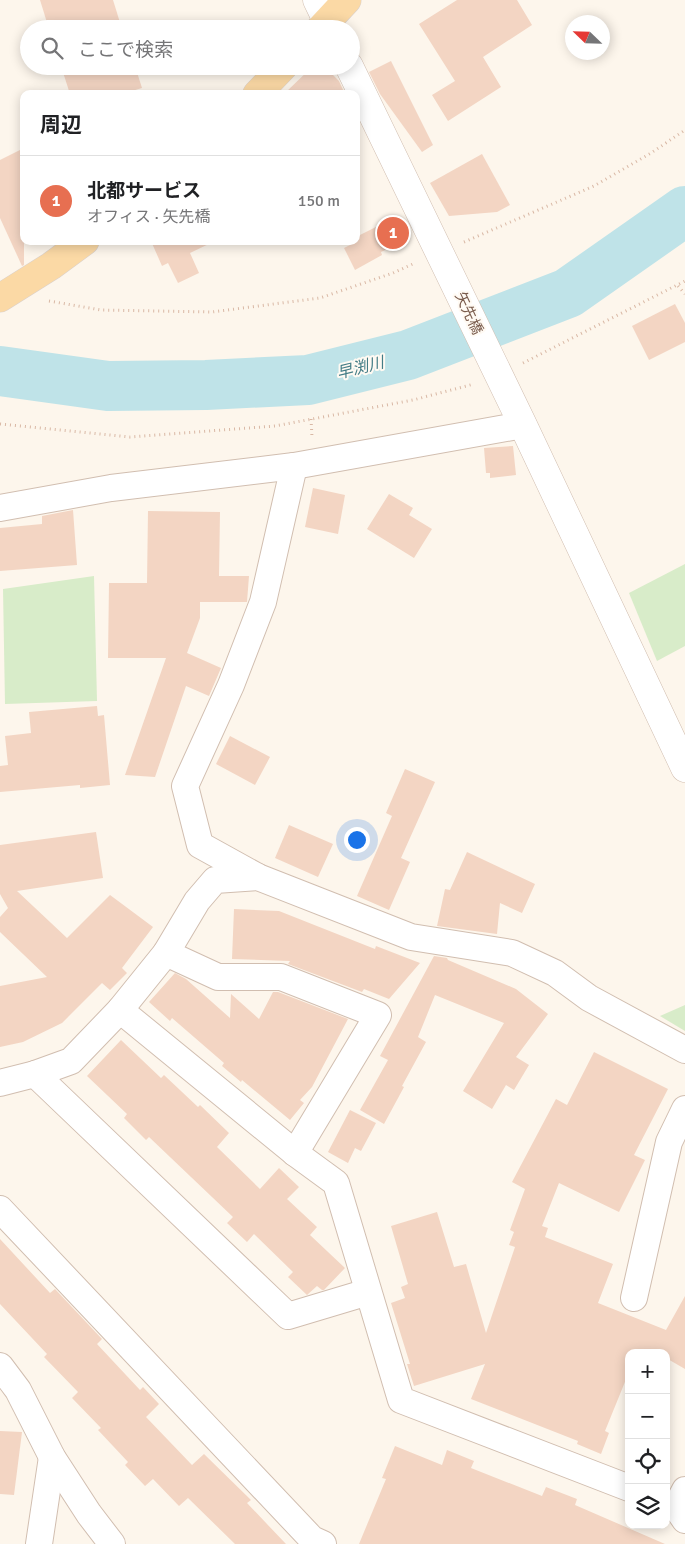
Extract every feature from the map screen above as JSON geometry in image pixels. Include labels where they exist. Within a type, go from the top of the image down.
[{"type":"main road","points":[[324,20],[347,0]]},
{"type":"main road","points":[[261,90],[275,75]]},
{"type":"main road","points":[[2,296],[51,266],[80,245]]},
{"type":"street","name":"矢先橋","points":[[353,75],[682,753]]},
{"type":"street","points":[[0,508],[111,488],[294,466],[523,425]]},
{"type":"street","points":[[294,466],[263,602],[231,685],[185,786],[200,845],[258,877],[411,937],[512,953],[555,973],[589,998],[685,1050]]},
{"type":"street","points":[[0,1083],[35,1074],[71,1061],[120,1010],[166,953],[197,901],[216,880],[258,877]]},
{"type":"street","points":[[166,953],[218,978],[281,977],[378,1015],[296,1153]]},
{"type":"street","points":[[120,1010],[296,1153],[336,1183],[401,1400],[625,1486]]},
{"type":"street","points":[[35,1074],[288,1316],[368,1292]]},
{"type":"street","points":[[634,1298],[669,1142],[685,1109]]},
{"type":"street","points":[[0,1209],[312,1540],[324,1544]]},
{"type":"street","points":[[0,1366],[18,1390],[52,1457],[89,1514],[112,1544]]},
{"type":"street","points":[[40,1544],[52,1457]]},
{"type":"path","points":[[45,301],[101,310],[212,312],[320,298],[393,274],[439,252],[594,186],[651,153],[685,130]]},
{"type":"path","points":[[0,424],[130,437],[275,426],[413,400],[497,374],[685,281]]},
{"type":"path","points":[[678,286],[685,294]]},
{"type":"green space","points":[[685,564],[685,646],[657,661],[629,593]]},
{"type":"green space","points":[[94,576],[97,701],[5,704],[3,589]]},
{"type":"green space","points":[[685,1005],[685,1031],[660,1016]]},
{"type":"building","points":[[40,0],[113,0],[119,20],[46,20]]},
{"type":"building","points":[[457,0],[517,0],[532,25],[483,57],[501,87],[448,121],[432,95],[455,81],[419,24]]},
{"type":"building","points":[[391,61],[433,145],[422,152],[380,94],[369,72]]},
{"type":"building","points":[[64,75],[138,75],[142,88],[135,90],[69,90]]},
{"type":"building","points":[[304,75],[333,75],[339,81],[343,90],[288,90]]},
{"type":"building","points":[[20,150],[20,245],[24,245],[24,265],[22,266],[0,218],[0,160]]},
{"type":"building","points":[[482,154],[510,205],[497,212],[449,216],[430,183]]},
{"type":"building","points":[[396,217],[408,239],[381,252],[382,255],[355,270],[344,248],[350,245],[360,245],[360,235]]},
{"type":"building","points":[[153,245],[207,245],[190,253],[199,273],[178,283],[168,263],[162,266]]},
{"type":"building","points":[[675,304],[685,323],[685,342],[649,360],[632,326]]},
{"type":"building","points":[[513,446],[516,475],[490,478],[490,473],[486,473],[484,448]]},
{"type":"building","points":[[313,488],[345,495],[338,534],[305,527]]},
{"type":"building","points":[[389,494],[413,508],[409,515],[432,529],[414,558],[367,529]]},
{"type":"building","points":[[73,510],[77,565],[0,571],[0,528],[42,524],[42,516]]},
{"type":"building","points":[[148,511],[220,512],[219,576],[249,576],[247,602],[200,602],[200,618],[187,653],[221,668],[209,696],[186,686],[155,777],[125,775],[166,658],[108,658],[109,583],[147,583]]},
{"type":"building","points":[[97,706],[98,716],[104,715],[110,785],[80,788],[80,785],[0,792],[0,766],[8,765],[5,736],[31,733],[29,712]]},
{"type":"building","points":[[230,736],[270,757],[255,785],[216,764]]},
{"type":"building","points":[[405,769],[435,782],[401,858],[410,862],[389,910],[357,896],[392,816],[386,813]]},
{"type":"building","points":[[289,825],[333,844],[318,877],[275,858]]},
{"type":"building","points":[[96,832],[103,878],[17,891],[67,938],[110,895],[153,927],[122,968],[127,973],[110,990],[102,983],[62,1023],[23,1042],[0,1047],[0,986],[47,977],[0,932],[0,917],[8,908],[0,894],[0,845]]},
{"type":"building","points":[[467,852],[535,884],[522,913],[500,903],[497,934],[437,926],[445,889],[450,890]]},
{"type":"building","points":[[234,909],[279,911],[375,949],[376,946],[420,963],[389,999],[364,989],[362,992],[288,964],[290,961],[232,959]]},
{"type":"building","points":[[434,956],[447,958],[516,989],[548,1014],[516,1057],[529,1065],[514,1090],[506,1085],[492,1109],[463,1091],[504,1023],[435,995],[418,1037],[426,1042],[384,1124],[360,1110],[388,1060],[380,1056]]},
{"type":"building","points":[[175,973],[186,979],[230,1018],[231,994],[259,1019],[273,992],[278,992],[348,1019],[312,1087],[300,1100],[304,1103],[290,1120],[222,1066],[224,1063],[172,1018],[170,1021],[149,1002]]},
{"type":"building","points":[[121,1040],[161,1078],[164,1075],[198,1107],[200,1105],[229,1133],[217,1147],[260,1189],[279,1168],[299,1187],[287,1199],[317,1227],[310,1235],[345,1268],[324,1290],[317,1286],[307,1295],[288,1277],[293,1272],[254,1234],[247,1242],[227,1223],[233,1217],[149,1137],[146,1140],[124,1118],[127,1114],[87,1076]]},
{"type":"building","points":[[594,1052],[668,1089],[634,1155],[645,1160],[619,1212],[559,1183],[542,1226],[548,1228],[545,1237],[613,1264],[598,1303],[666,1330],[685,1296],[685,1369],[670,1360],[670,1349],[625,1349],[625,1382],[605,1431],[609,1433],[601,1454],[577,1444],[578,1441],[471,1399],[485,1364],[414,1386],[407,1364],[410,1364],[391,1303],[405,1298],[401,1287],[408,1284],[391,1226],[437,1212],[454,1267],[466,1264],[486,1333],[515,1247],[509,1245],[514,1232],[510,1230],[525,1189],[512,1182],[556,1099],[567,1105]]},
{"type":"building","points":[[350,1110],[376,1123],[361,1151],[355,1148],[348,1163],[328,1152]]},
{"type":"building","points":[[0,1239],[50,1293],[55,1289],[102,1339],[97,1344],[140,1390],[143,1387],[159,1404],[146,1417],[192,1465],[204,1454],[251,1500],[247,1503],[286,1544],[235,1544],[188,1498],[179,1506],[153,1479],[145,1486],[125,1465],[128,1462],[98,1430],[101,1428],[72,1398],[78,1392],[44,1357],[47,1354],[0,1304]]},
{"type":"building","points":[[0,1431],[22,1432],[14,1495],[0,1494]]},
{"type":"building","points":[[395,1446],[442,1465],[447,1450],[474,1461],[471,1468],[542,1496],[546,1487],[577,1499],[575,1505],[625,1527],[625,1529],[630,1529],[665,1544],[359,1544],[386,1479],[382,1478]]},
{"type":"waterway","name":"早渕川","points":[[0,371],[108,386],[206,385],[308,380],[408,355],[568,293],[685,211]]},
{"type":"place","name":"北都サービス","points":[[393,233]]}]
